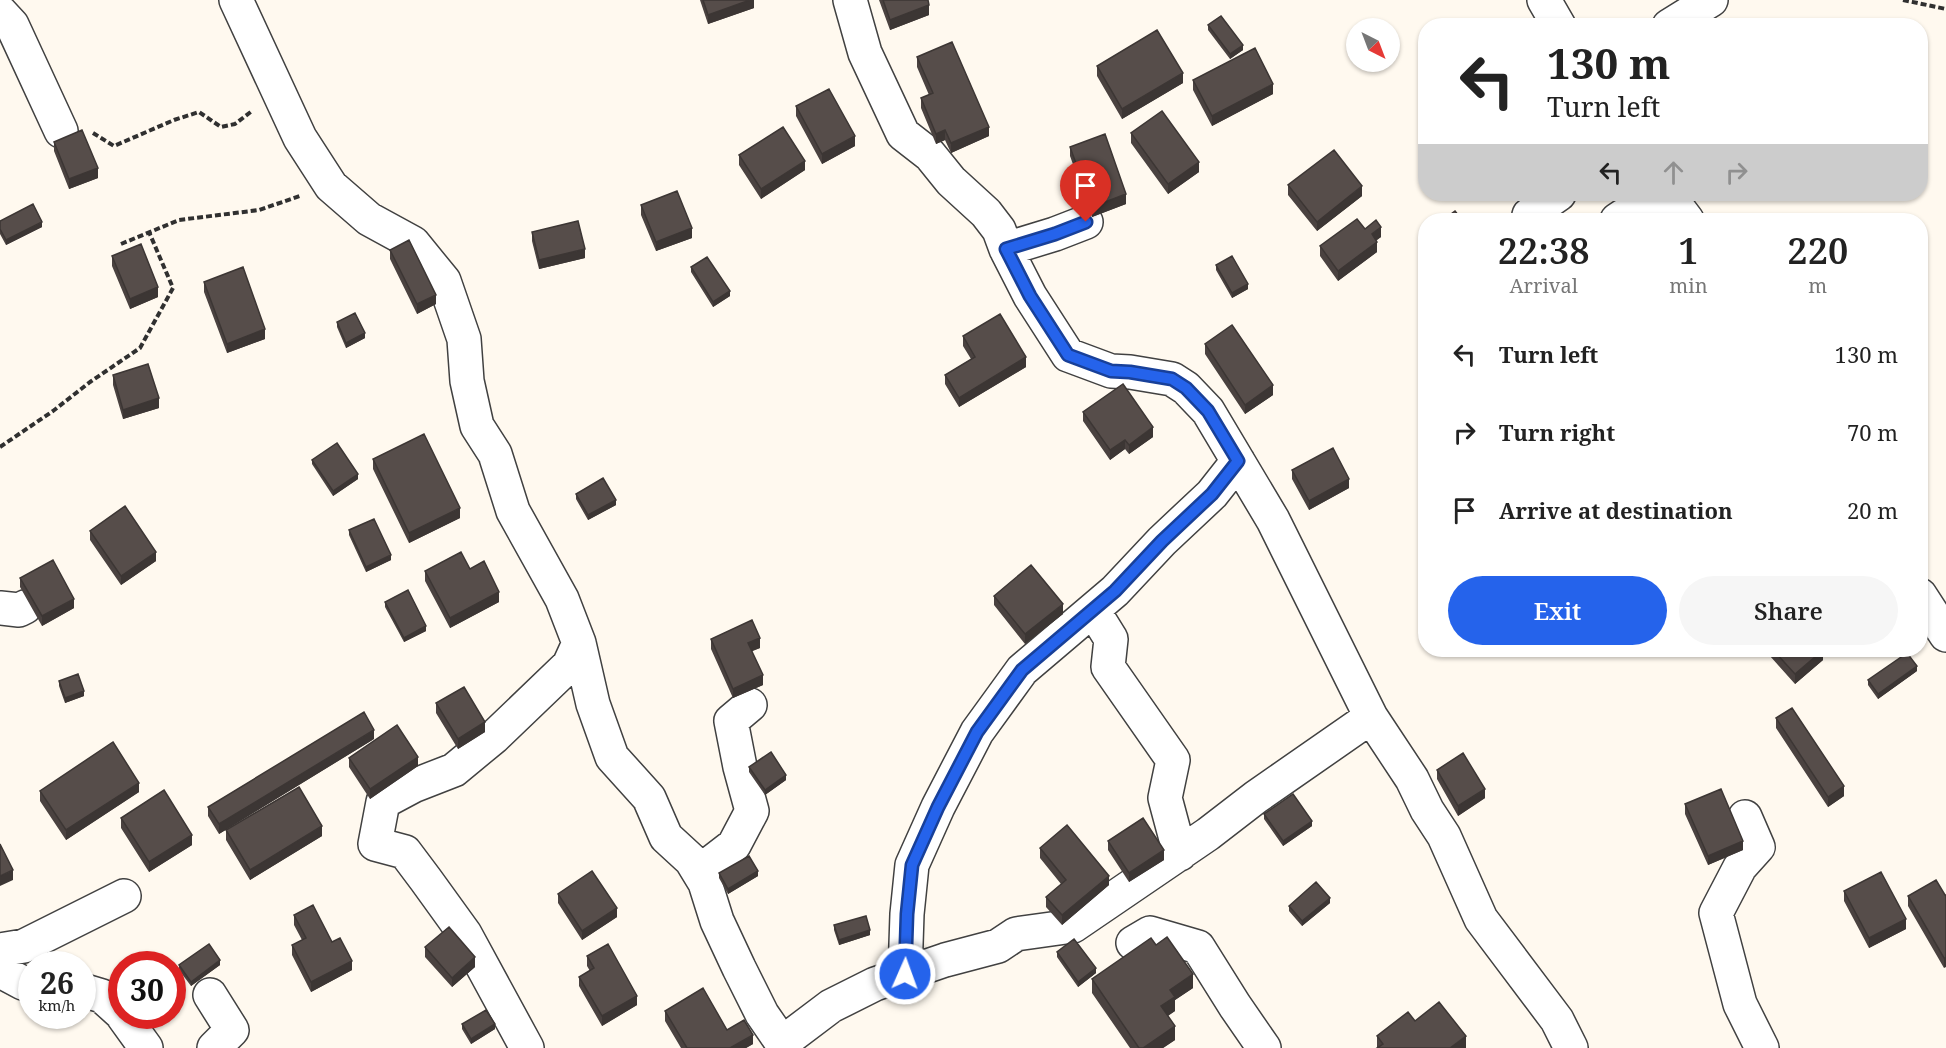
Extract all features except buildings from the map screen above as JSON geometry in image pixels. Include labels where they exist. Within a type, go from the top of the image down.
[{"type":"street","points":[[0,3],[7,0]]},
{"type":"street","points":[[236,0],[300,138],[326,180],[369,219],[413,243],[444,281],[464,339],[467,381],[477,426],[495,454],[513,511],[562,599],[579,643],[592,704],[612,758],[649,798],[666,837],[691,860],[699,872],[705,883],[717,921],[748,987],[782,1046],[831,1006],[875,984],[945,960],[998,946],[1016,934],[1073,926],[1179,854],[1371,717]]},
{"type":"street","points":[[850,0],[865,53],[903,134],[930,155],[951,181],[986,213],[999,230],[1030,296],[1068,355],[1111,371],[1172,379],[1186,388],[1208,411],[1273,520],[1371,717],[1412,779],[1427,810],[1444,836],[1481,919],[1557,1020],[1570,1048]]},
{"type":"street","points":[[1544,0],[1554,18]]},
{"type":"street","points":[[1682,18],[1711,0]]},
{"type":"street","points":[[0,12],[12,25],[61,131]]},
{"type":"street","points":[[1532,213],[1548,201]]},
{"type":"street","points":[[1630,213],[1658,201]]},
{"type":"street","points":[[1006,249],[1086,222]]},
{"type":"street","points":[[905,974],[907,914],[912,865],[938,807],[977,732],[1022,670],[1115,591],[1162,541],[1212,494],[1238,461]]},
{"type":"street","points":[[1928,607],[1946,635]]},
{"type":"street","points":[[1093,610],[1111,639],[1108,667],[1173,760],[1165,798],[1179,854]]},
{"type":"street","points":[[527,1048],[465,934],[426,880],[405,852],[375,843],[383,802],[413,786],[454,770],[494,737],[569,665],[579,643]]},
{"type":"street","points":[[699,872],[734,845],[752,811],[730,721],[750,705]]},
{"type":"street","points":[[1745,817],[1758,847],[1740,867],[1716,913],[1740,1004],[1762,1048]]},
{"type":"street","points":[[0,950],[24,946],[124,896]]},
{"type":"street","points":[[1133,943],[1150,933],[1198,947],[1264,1048]]},
{"type":"street","points":[[0,971],[18,980]]},
{"type":"street","points":[[210,995],[232,1030],[214,1048]]},
{"type":"street","points":[[132,1029],[146,1048]]},
{"type":"path","points":[[1903,0],[1946,9]]},
{"type":"path","points":[[61,131],[85,128],[114,146],[174,120],[199,112],[221,127],[235,124],[262,104],[280,96]]},
{"type":"path","points":[[121,244],[179,220],[259,210],[296,198],[326,180]]},
{"type":"path","points":[[0,447],[140,348],[172,288],[149,232]]},
{"type":"route","points":[[905,974],[907,914],[912,865],[938,807],[977,732],[1022,670],[1115,591],[1162,541],[1212,494],[1238,461],[1208,411],[1186,388],[1172,379],[1111,371],[1068,355],[1030,296],[1006,249],[1086,222]]}]
